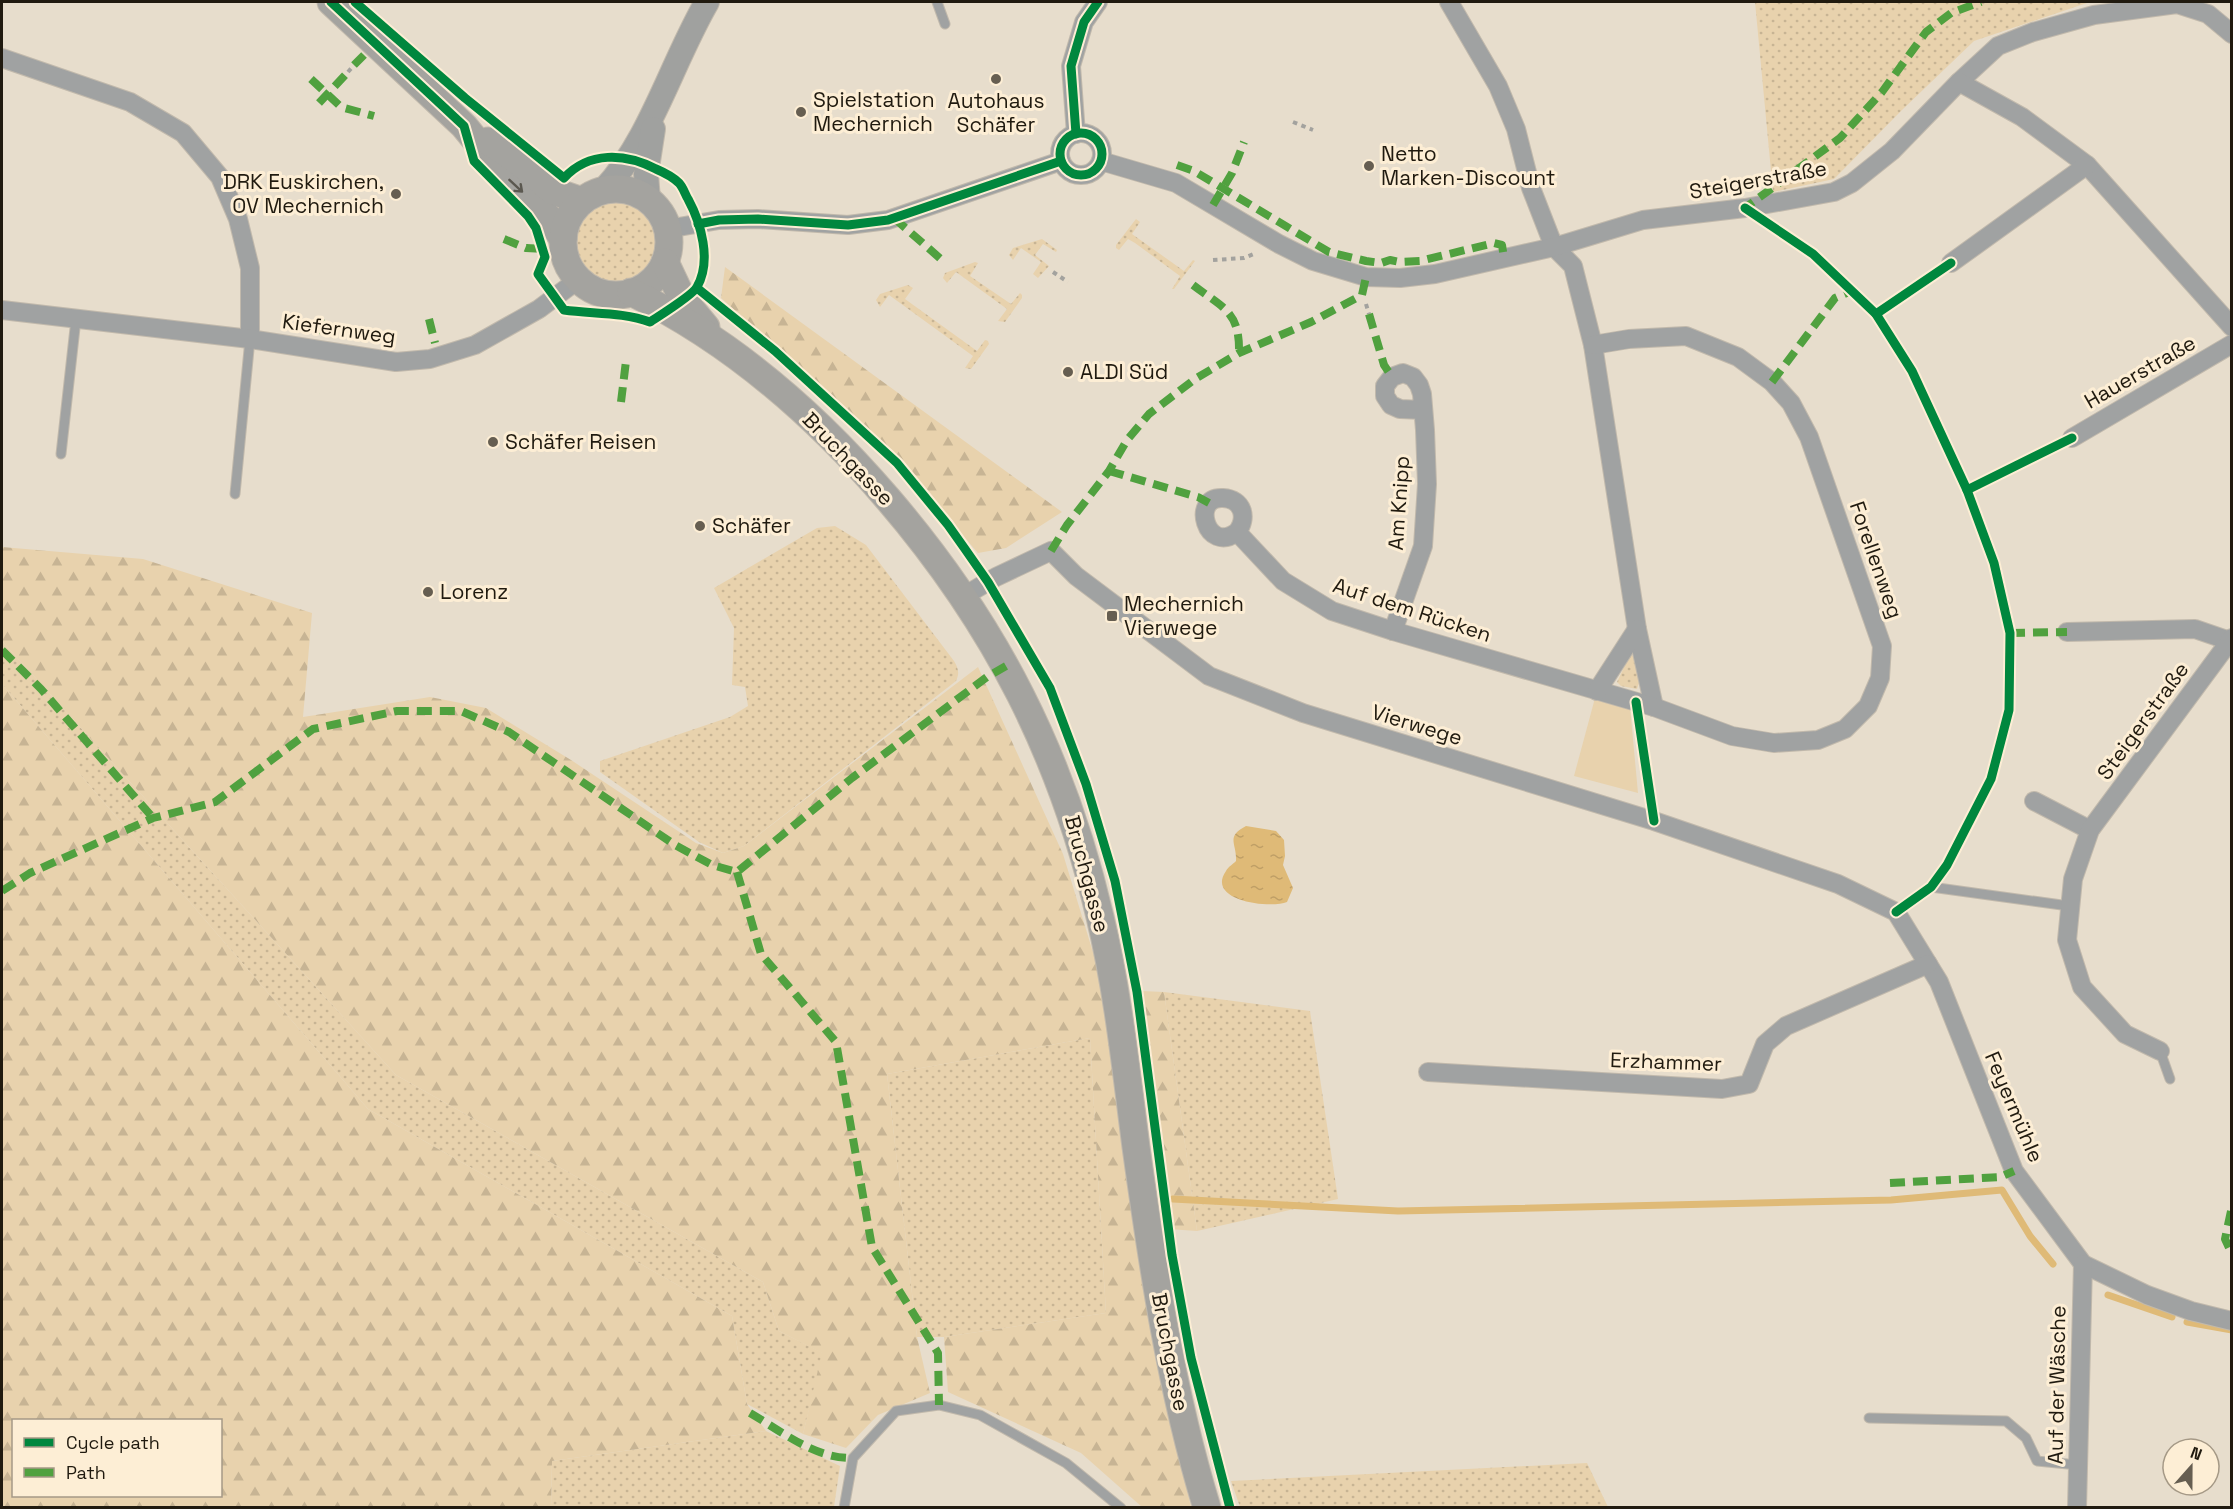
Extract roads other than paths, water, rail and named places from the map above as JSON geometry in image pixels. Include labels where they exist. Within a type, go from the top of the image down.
[{"type":"main road","points":[[332,2],[464,126],[505,176],[550,219],[563,239]]},
{"type":"main road","points":[[464,126],[517,160],[553,191],[593,196],[620,189],[635,192],[648,200],[663,218],[669,240],[665,262],[657,275],[645,286],[631,292],[603,293],[579,279],[564,254],[563,239],[566,225],[572,212],[593,196],[629,159],[689,33],[707,2]]},
{"type":"main road","points":[[648,200],[646,164],[659,98]]},
{"type":"main road","name":"Bruchgasse","points":[[665,262],[671,279],[682,298],[698,319],[730,352]]},
{"type":"main road","name":"Bruchgasse","points":[[631,292],[657,305],[730,352],[780,390],[869,477],[910,524],[964,596],[1029,710],[1063,790],[1101,921],[1116,999],[1148,1232],[1170,1364],[1207,1508]]},
{"type":"street","points":[[1076,134],[1071,66],[1084,22],[1098,2]]},
{"type":"street","points":[[1449,2],[1498,86],[1516,129],[1531,188],[1554,247],[1573,266],[1593,345],[1637,629],[1654,707]]},
{"type":"street","name":"Steigerstraße","points":[[1101,161],[1176,183],[1279,244],[1313,261],[1366,277],[1400,278],[1436,274],[1554,247],[1642,220],[1745,208],[1834,192],[1852,183],[1892,151],[1959,82],[1998,46],[2033,32],[2094,15],[2176,4],[2208,14],[2232,34]]},
{"type":"street","points":[[2,58],[130,102],[183,133],[220,177],[238,219],[250,268],[250,339]]},
{"type":"street","points":[[1959,82],[2022,117],[2087,165],[2232,327]]},
{"type":"street","points":[[1076,134],[1088,134],[1095,138],[1102,151],[1101,161],[1094,172],[1079,175],[1071,173],[1061,161],[1061,146],[1066,139],[1076,134]]},
{"type":"street","points":[[667,229],[719,220],[758,219],[848,225],[888,220],[1061,161]]},
{"type":"street","points":[[1951,263],[2087,165]]},
{"type":"street","name":"Kiefernweg","points":[[2,310],[250,339],[396,362],[430,359],[476,345],[539,309],[579,279]]},
{"type":"street","name":"Forellenweg","points":[[1593,345],[1629,339],[1686,336],[1738,357],[1772,382],[1791,403],[1809,437],[1882,646],[1880,678],[1868,706],[1845,729],[1818,740],[1774,743],[1732,736],[1636,702]]},
{"type":"street","name":"Hauerstraße","points":[[2072,438],[2232,344]]},
{"type":"street","name":"Am Knipp","points":[[1393,631],[1423,546],[1428,484],[1423,410]]},
{"type":"street","name":"Auf dem Rücken","points":[[1237,532],[1283,581],[1332,611],[1636,702]]},
{"type":"street","name":"Vierwege","points":[[964,596],[1051,551],[1076,576],[1209,676],[1304,713],[1654,821],[1838,884],[1896,912]]},
{"type":"street","points":[[1597,690],[1637,629]]},
{"type":"street","points":[[2067,632],[2195,629],[2231,639]]},
{"type":"street","name":"Steigerstraße","points":[[2160,1051],[2125,1034],[2082,987],[2067,940],[2073,879],[2090,831],[2231,639]]},
{"type":"street","points":[[2034,801],[2090,831]]},
{"type":"street","name":"Feyermühle","points":[[1896,912],[1939,982],[2014,1171],[2083,1264],[2147,1295],[2191,1311],[2232,1321]]},
{"type":"street","name":"Erzhammer","points":[[1428,1072],[1722,1089],[1749,1084],[1765,1044],[1786,1026],[1928,964]]},
{"type":"street","name":"Auf der Wäsche","points":[[2077,1508],[2083,1264]]},
{"type":"lane","points":[[937,2],[945,24]]},
{"type":"lane","points":[[61,454],[76,319]]},
{"type":"lane","name":"Kiefernweg","points":[[235,494],[250,339]]},
{"type":"lane","points":[[1931,887],[2069,906]]},
{"type":"lane","name":"Steigerstraße","points":[[2160,1051],[2170,1079]]},
{"type":"lane","points":[[844,1508],[853,1458],[896,1411],[939,1405],[980,1415],[1066,1463],[1121,1508]]},
{"type":"lane","points":[[1869,1418],[2006,1421],[2026,1438],[2037,1461],[2078,1465]]},
{"type":"water","points":[[1246,826],[1276,831],[1284,840],[1283,865],[1293,888],[1287,902],[1255,903],[1232,896],[1224,889],[1222,881],[1226,871],[1236,861],[1234,837]]},
{"type":"waterway","points":[[1173,1199],[1398,1211],[1891,1200],[2002,1190],[2030,1236],[2053,1264]]},
{"type":"waterway","points":[[2108,1295],[2172,1317]]},
{"type":"waterway","points":[[2187,1322],[2232,1330]]},
{"type":"place","name":"Autohaus Schäfer","points":[[996,79]]},
{"type":"place","name":"Spielstation Mechernich","points":[[801,112]]},
{"type":"place","name":"Netto Marken-Discount","points":[[1369,166]]},
{"type":"place","name":"DRK Euskirchen, OV Mechernich","points":[[396,194]]},
{"type":"place","name":"ALDI Süd","points":[[1068,372]]},
{"type":"place","name":"Schäfer Reisen","points":[[493,442]]},
{"type":"place","name":"Schäfer","points":[[700,526]]},
{"type":"place","name":"Lorenz","points":[[428,592]]},
{"type":"place","name":"Mechernich Vierwege","points":[[1112,616]]}]
